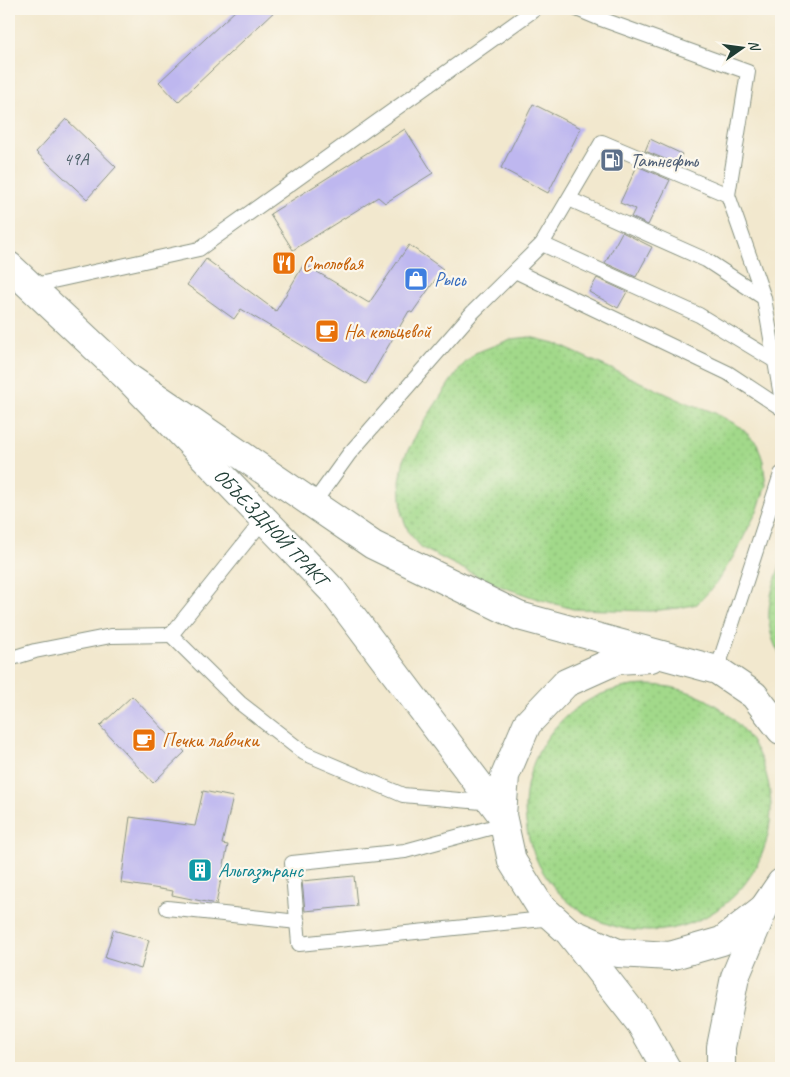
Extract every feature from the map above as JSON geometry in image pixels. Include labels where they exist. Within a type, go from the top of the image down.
[{"type":"highway","name":"ОБЪЕЗДНОЙ ТРАКТ","points":[[9,266],[127,377],[333,591],[500,814]]},
{"type":"highway","points":[[127,377],[373,544],[519,616],[717,670],[754,695],[781,730]]},
{"type":"highway","points":[[666,1068],[642,1024],[561,925],[540,906],[512,861],[500,814],[505,776],[527,724],[566,683],[618,660],[674,657]]},
{"type":"highway","points":[[721,1068],[721,1047],[735,977],[764,908],[781,883]]},
{"type":"highway","points":[[561,925],[618,953],[670,956],[722,940],[764,908]]},
{"type":"lane","points":[[30,286],[199,249],[535,9]]},
{"type":"lane","points":[[577,9],[748,72],[728,195],[764,298],[781,396]]},
{"type":"lane","points":[[313,504],[349,454],[472,313],[542,244],[602,142],[728,195]]},
{"type":"lane","points":[[568,199],[706,260],[764,298]]},
{"type":"lane","points":[[542,244],[699,315],[775,361]]},
{"type":"lane","points":[[515,271],[728,372],[781,408]]},
{"type":"lane","points":[[717,670],[781,474]]},
{"type":"lane","points":[[171,635],[264,519]]},
{"type":"lane","points":[[9,659],[35,651],[111,636],[171,635],[240,703],[304,753],[403,795],[500,814]]},
{"type":"lane","points":[[500,814],[405,851],[292,863],[299,944],[561,925]]},
{"type":"lane","points":[[167,908],[298,922]]},
{"type":"green space","points":[[530,337],[554,343],[682,401],[713,412],[739,426],[757,443],[763,461],[766,485],[758,509],[735,554],[715,585],[697,604],[650,611],[573,609],[491,583],[422,548],[409,533],[402,515],[400,482],[404,458],[418,431],[450,382],[475,353],[511,339]]},
{"type":"green space","points":[[781,563],[781,657],[771,633],[769,610],[773,587]]},
{"type":"green space","points":[[636,685],[660,685],[684,690],[706,699],[735,721],[751,740],[762,761],[769,784],[771,808],[769,832],[762,855],[751,876],[735,895],[716,911],[684,926],[660,931],[636,931],[612,926],[590,917],[570,903],[553,886],[539,866],[530,844],[525,820],[525,796],[530,772],[539,750],[553,730],[570,713],[590,699],[612,690]]},
{"type":"building","points":[[237,9],[277,9],[178,102],[159,82]]},
{"type":"building","points":[[533,104],[581,128],[548,193],[501,168]]},
{"type":"building","points":[[66,119],[116,167],[87,199],[36,152]]},
{"type":"building","points":[[405,129],[433,173],[385,203],[378,197],[293,250],[270,214]]},
{"type":"building","points":[[650,139],[682,154],[677,164],[645,151]]},
{"type":"building","points":[[637,166],[670,180],[648,225],[631,217],[635,209],[620,203]]},
{"type":"building","points":[[622,232],[652,247],[636,277],[605,263]]},
{"type":"building","points":[[409,245],[443,269],[412,313],[409,311],[366,384],[241,309],[234,319],[187,285],[206,259],[276,311],[304,264],[369,303]]},
{"type":"building","points":[[597,278],[627,292],[618,308],[589,292]]},
{"type":"building","points":[[132,696],[185,752],[153,783],[100,726]]},
{"type":"building","points":[[203,791],[233,797],[222,844],[228,845],[216,904],[172,895],[173,891],[121,883],[130,817],[195,826]]},
{"type":"building","points":[[354,876],[357,906],[305,911],[302,881]]},
{"type":"building","points":[[113,930],[149,940],[141,969],[105,958]]},
{"type":"place","name":"Татнефть","points":[[612,160]]},
{"type":"place","name":"Столовая","points":[[284,263]]},
{"type":"place","name":"Рысь","points":[[416,279]]},
{"type":"place","name":"На кольцевой","points":[[327,331]]},
{"type":"place","name":"Печки лавочки","points":[[144,740]]},
{"type":"place","name":"Альгазтранс","points":[[200,870]]}]
